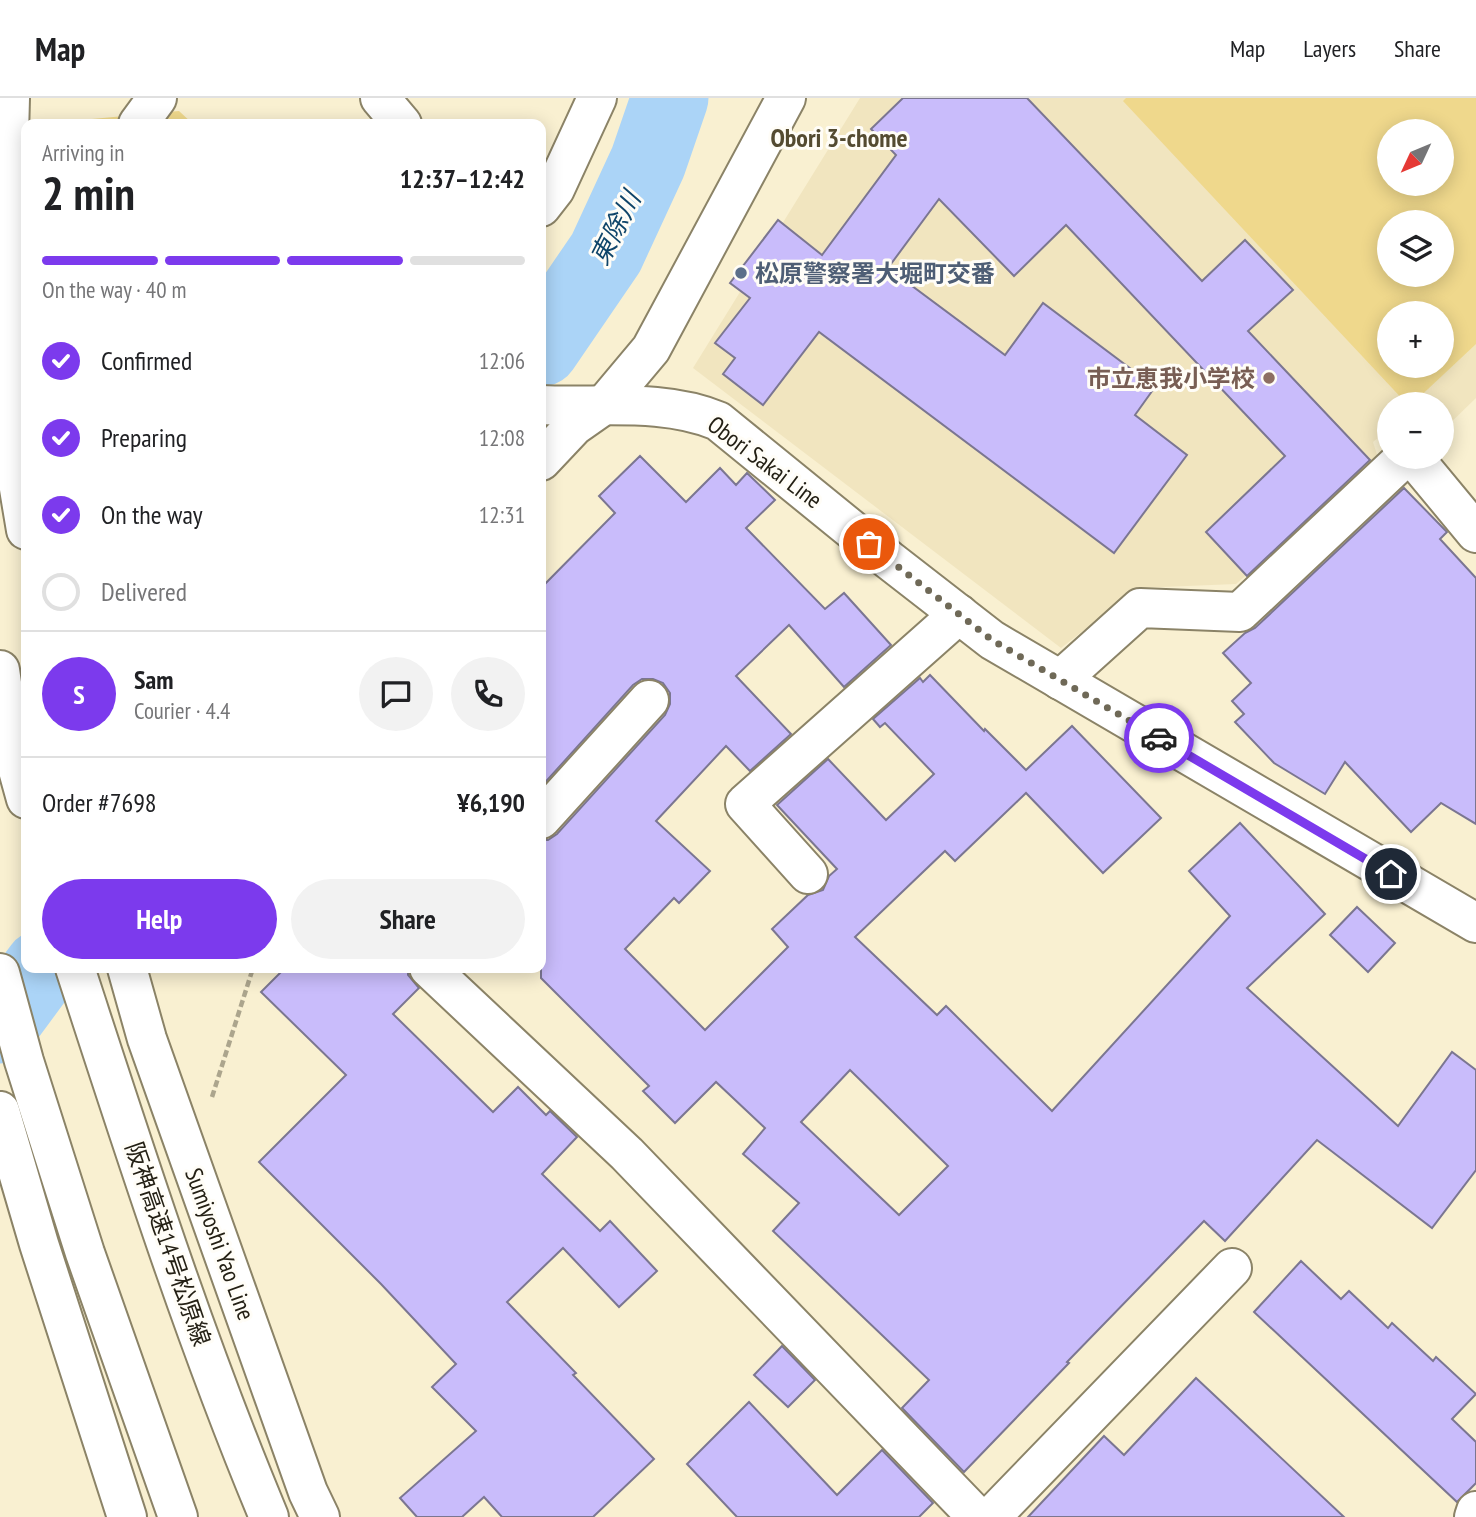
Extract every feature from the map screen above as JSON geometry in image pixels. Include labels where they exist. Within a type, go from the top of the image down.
[{"type":"main road","points":[[10,98],[8,291],[13,447],[21,498]]},
{"type":"main road","points":[[142,119],[157,98]]},
{"type":"main road","points":[[380,98],[398,119]]},
{"type":"main road","points":[[546,201],[555,189],[597,98]]},
{"type":"main road","points":[[546,456],[574,426],[572,406],[651,349],[786,98]]},
{"type":"main road","name":"Obori Sakai Line","points":[[572,406],[698,413],[718,421],[992,640],[1476,923]]},
{"type":"main road","points":[[1060,680],[1140,608],[1240,612],[1392,469]]},
{"type":"main road","points":[[1423,469],[1476,533]]},
{"type":"main road","points":[[808,874],[745,804],[959,614]]},
{"type":"main road","points":[[0,670],[11,746]]},
{"type":"main road","points":[[546,813],[649,700]]},
{"type":"main road","points":[[0,705],[21,781]]},
{"type":"main road","points":[[0,973],[24,1062]]},
{"type":"main road","name":"阪神高速14号松原線","points":[[77,973],[153,1209],[269,1517]]},
{"type":"main road","name":"Sumiyoshi Yao Line","points":[[128,973],[147,1039],[303,1479],[320,1517]]},
{"type":"main road","points":[[434,973],[627,1154],[977,1517]]},
{"type":"main road","points":[[0,994],[85,1253],[178,1517]]},
{"type":"main road","points":[[0,1111],[27,1205],[127,1517]]},
{"type":"main road","points":[[991,1517],[1232,1268]]},
{"type":"main road","points":[[1474,1517],[1476,1511]]},
{"type":"path","points":[[212,1098],[251,973]]},
{"type":"shaded area","points":[[860,98],[1476,98],[1476,398],[1454,419],[1454,392],[1377,392],[1377,439],[1373,442],[1377,463],[1236,584],[1138,588],[1061,648],[693,368]]},
{"type":"shaded area","points":[[1126,98],[1476,98],[1476,344],[1454,365],[1454,301],[1377,301],[1377,372],[1123,101]]},
{"type":"shaded area","points":[[179,111],[188,119],[92,119]]},
{"type":"shaded area","points":[[1383,378],[1440,378],[1425,392],[1396,392]]},
{"type":"building","points":[[903,98],[1027,98],[1202,281],[1245,240],[1293,290],[1248,331],[1370,460],[1247,576],[1206,532],[1285,456],[1066,225],[1014,276],[939,199],[888,268],[1005,355],[1043,303],[1155,387],[1135,415],[1187,455],[1114,553],[819,332],[763,405],[723,374],[735,358],[715,343],[750,298],[730,283],[778,220],[822,255],[896,155],[871,129]]},
{"type":"building","points":[[640,456],[686,502],[720,468],[736,485],[747,473],[775,500],[746,528],[825,609],[844,593],[891,645],[844,687],[789,625],[736,676],[791,734],[750,771],[726,746],[656,821],[710,871],[679,903],[674,898],[625,949],[705,1030],[788,947],[772,929],[808,895],[823,890],[829,876],[837,869],[777,805],[828,759],[886,820],[934,774],[885,723],[880,727],[873,719],[920,678],[923,682],[930,675],[1026,770],[1072,726],[1161,818],[1103,873],[1026,793],[955,861],[945,851],[855,937],[937,1015],[946,1006],[1052,1111],[1230,916],[1189,871],[1240,823],[1325,914],[1247,988],[1398,1126],[1452,1052],[1476,1070],[1476,1170],[1432,1228],[1317,1140],[1225,1241],[1204,1221],[964,1472],[902,1408],[929,1380],[773,1231],[799,1203],[743,1154],[765,1128],[716,1082],[675,1123],[643,1091],[649,1086],[541,978],[541,973],[546,973],[546,840],[557,834],[665,715],[670,704],[670,693],[663,683],[642,679],[633,685],[546,781],[546,583],[615,513],[599,496]],"holes":[[[850,1070],[948,1166],[899,1215],[801,1122]]]},
{"type":"building","points":[[1404,488],[1447,532],[1440,539],[1476,578],[1476,824],[1441,803],[1411,832],[1345,762],[1325,794],[1274,763],[1235,722],[1244,714],[1232,701],[1251,683],[1223,653],[1245,633],[1255,628]]},
{"type":"building","points":[[1357,907],[1395,943],[1368,972],[1330,935]]},
{"type":"building","points":[[280,973],[408,973],[419,988],[393,1014],[493,1112],[518,1087],[546,1115],[550,1111],[577,1137],[542,1174],[600,1231],[610,1221],[657,1271],[619,1307],[563,1248],[507,1302],[654,1459],[593,1517],[502,1517],[484,1497],[462,1517],[417,1517],[400,1498],[476,1431],[432,1387],[456,1364],[381,1284],[259,1162],[346,1075],[261,992]]},
{"type":"building","points":[[1301,1261],[1341,1299],[1349,1291],[1388,1328],[1392,1323],[1433,1361],[1436,1357],[1476,1394],[1452,1419],[1476,1442],[1476,1483],[1457,1502],[1254,1312]]},
{"type":"building","points":[[782,1346],[815,1380],[788,1407],[754,1375]]},
{"type":"building","points":[[1196,1378],[1344,1517],[1028,1517],[1104,1436],[1124,1455]]},
{"type":"building","points":[[749,1402],[837,1495],[882,1450],[933,1503],[919,1517],[737,1517],[687,1464]]},
{"type":"waterway","name":"東除川","points":[[546,341],[606,253],[648,162],[670,98]]},
{"type":"waterway","name":"東除川","points":[[0,1025],[38,973]]},
{"type":"way so far","points":[[869,544],[992,640],[1159,738]]},
{"type":"place","name":"松原警察署大堀町交番","points":[[741,273]]},
{"type":"place","name":"市立恵我小学校","points":[[1269,378]]},
{"type":"district","name":"Obori 3-chome","points":[[839,137]]},
{"type":"route","points":[[1159,738],[1391,874]]}]
